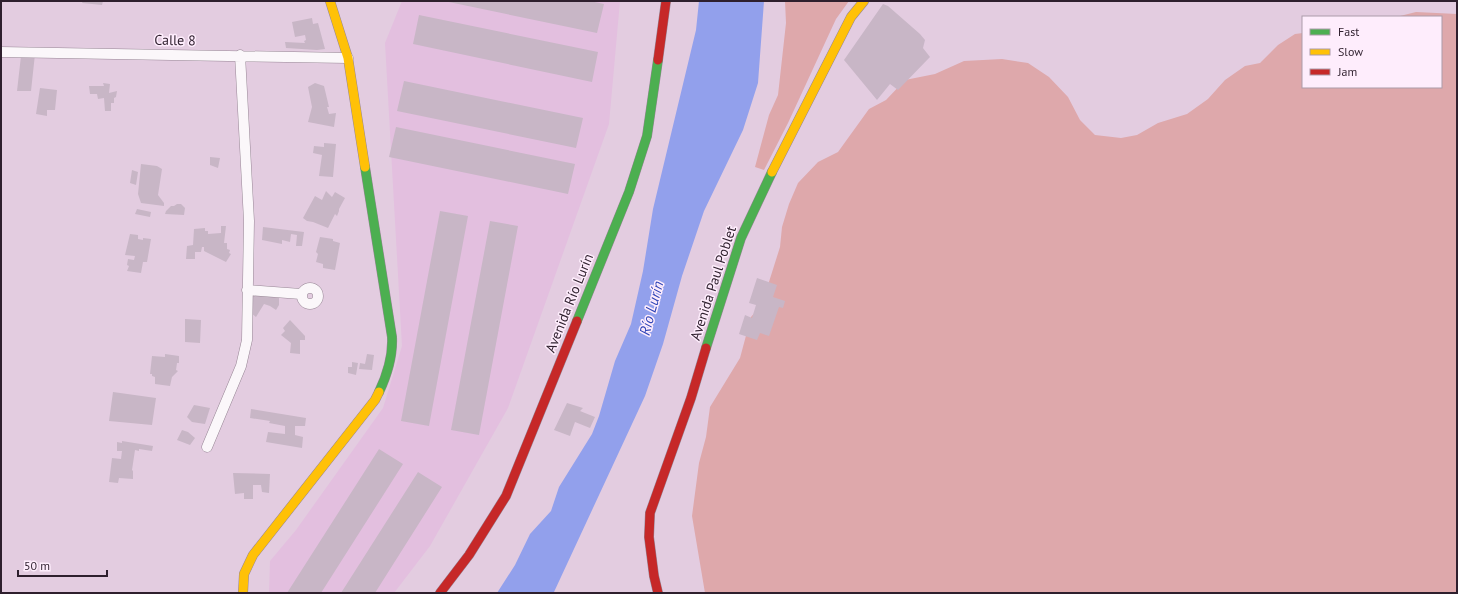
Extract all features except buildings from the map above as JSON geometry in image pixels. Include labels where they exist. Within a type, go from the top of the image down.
[{"type":"street","points":[[243,593],[244,574],[253,555],[375,400],[381,388],[389,362],[392,344],[390,323],[348,58],[330,1]]},
{"type":"street","name":"Avenida Río Lurín","points":[[440,593],[469,555],[506,496],[629,192],[647,136],[666,1]]},
{"type":"street","name":"Avenida Paul Poblet","points":[[658,593],[654,576],[649,537],[650,513],[691,398],[741,238],[761,194],[852,17],[864,1]]},
{"type":"street","name":"Calle 8","points":[[1,52],[348,58]]},
{"type":"street","points":[[207,447],[241,366],[247,340],[249,221],[240,55]]},
{"type":"street","points":[[247,290],[301,294]]},
{"type":"shaded area","points":[[402,1],[620,1],[609,124],[508,408],[430,546],[394,593],[269,593],[270,561],[296,530],[383,408],[402,346],[385,43]]},
{"type":"shaded area","points":[[785,1],[849,1],[836,19],[788,123],[764,170],[755,167],[769,115],[778,95],[786,23]]},
{"type":"shaded area","points":[[1416,12],[1457,14],[1457,593],[705,593],[692,516],[699,463],[706,437],[710,407],[740,358],[751,317],[762,304],[780,247],[782,227],[789,204],[798,183],[818,162],[838,152],[869,109],[886,100],[905,80],[935,74],[964,61],[1002,59],[1028,63],[1049,77],[1068,97],[1080,120],[1095,135],[1121,138],[1137,135],[1158,123],[1187,114],[1208,99],[1225,80],[1245,66],[1260,63],[1278,45],[1295,34],[1302,33],[1302,88],[1442,88],[1442,16],[1400,16]]},
{"type":"water","name":"Río Lurín","points":[[699,1],[764,1],[758,83],[743,130],[704,211],[682,276],[663,344],[645,396],[554,592],[497,593],[515,565],[530,534],[551,511],[559,487],[592,434],[599,416],[615,361],[631,324],[643,271],[653,209],[696,30]]},
{"type":"traffic: fast","points":[[577,321],[629,192],[647,136],[658,60]]},
{"type":"traffic: fast","points":[[365,167],[392,337],[392,351],[389,365],[379,392]]},
{"type":"traffic: fast","points":[[706,348],[741,238],[772,172]]},
{"type":"traffic: slow","points":[[330,1],[348,58],[365,167]]},
{"type":"traffic: slow","points":[[772,172],[851,17],[864,1]]},
{"type":"traffic: slow","points":[[243,593],[244,574],[253,555],[375,400],[379,392]]},
{"type":"traffic: jam","points":[[658,60],[666,1]]},
{"type":"traffic: jam","points":[[440,593],[469,555],[506,496],[577,321]]},
{"type":"traffic: jam","points":[[658,593],[654,576],[649,537],[650,513],[691,398],[706,348]]}]
